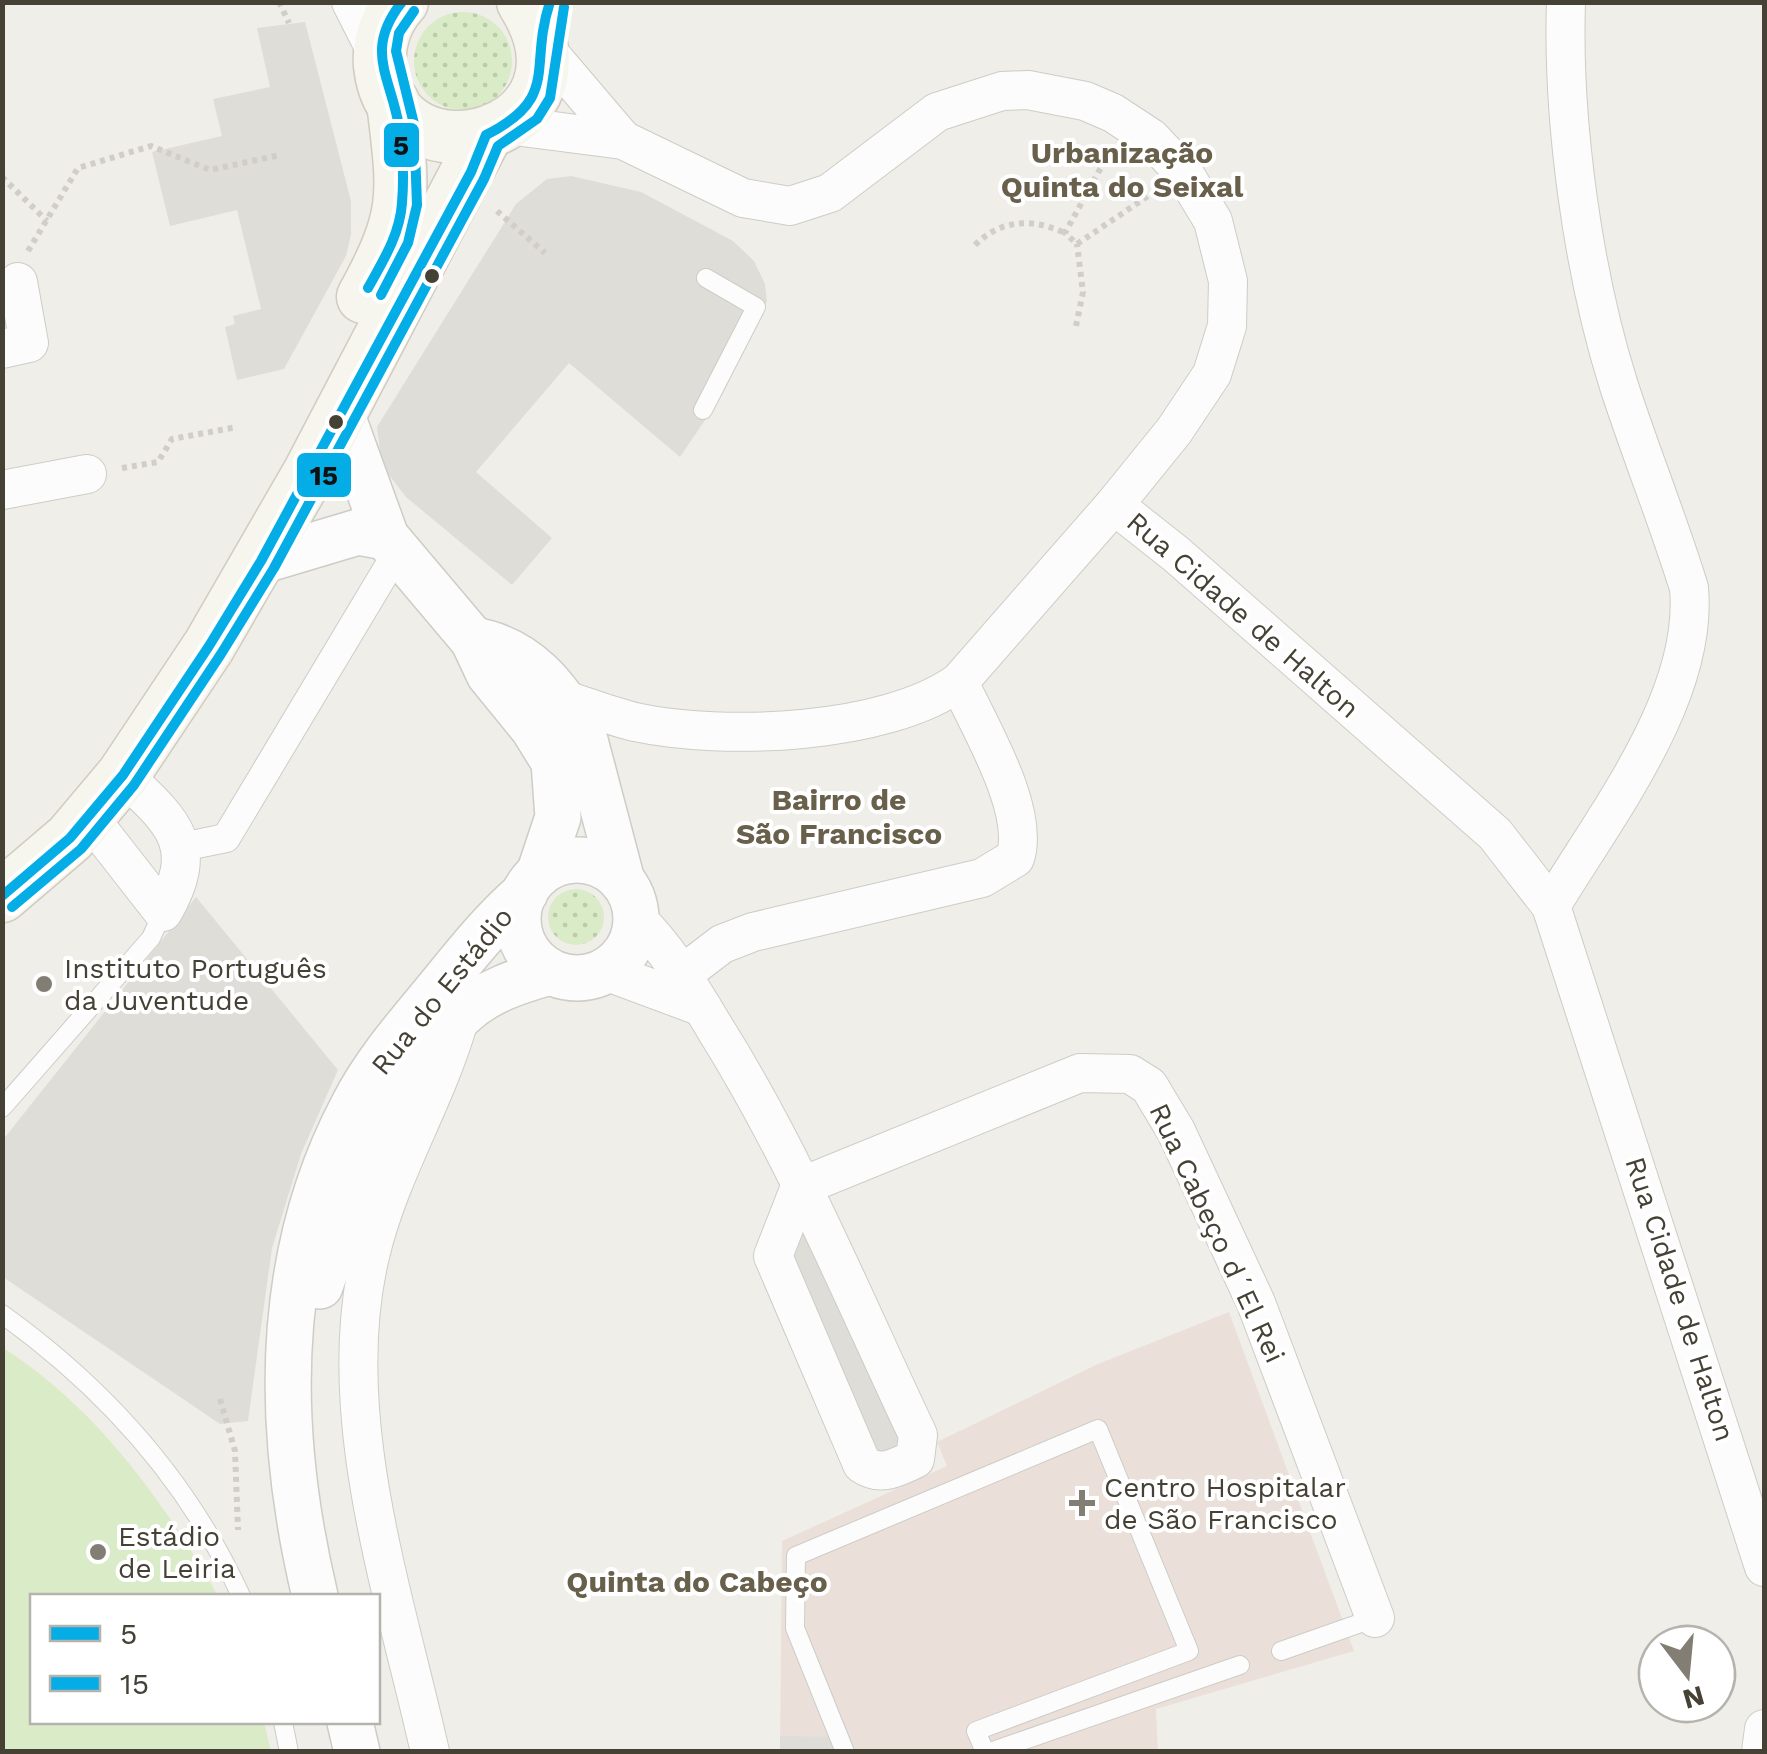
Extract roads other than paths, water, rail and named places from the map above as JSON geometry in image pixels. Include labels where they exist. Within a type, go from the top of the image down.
[{"type":"main road","points":[[2,896],[98,789],[261,561],[309,473],[319,412],[400,221],[401,172],[384,32],[402,2]]},
{"type":"main road","points":[[2,857],[98,789],[230,548],[497,130],[533,98],[544,63],[538,19]]},
{"type":"main road","points":[[387,80],[407,118],[435,134],[466,139],[497,130]]},
{"type":"street","points":[[351,2],[387,80]]},
{"type":"street","points":[[1551,906],[1649,741],[1678,676],[1692,619],[1689,588],[1619,385],[1593,283],[1576,170],[1566,2]]},
{"type":"street","name":"Rua Cidade de Halton","points":[[538,19],[623,140]]},
{"type":"street","name":"Rua Cidade de Halton","points":[[497,130],[623,140],[743,198],[790,206],[830,193],[938,112],[1002,92],[1028,90],[1085,101],[1142,132],[1184,173],[1213,221],[1228,282],[1227,326],[1212,374],[1174,431],[1114,505],[1176,554],[1495,834],[1551,906],[1764,1567]]},
{"type":"street","points":[[2,349],[29,343],[18,282]]},
{"type":"street","points":[[319,412],[381,540]]},
{"type":"street","points":[[309,473],[381,540],[474,640],[489,674],[533,728],[554,762],[558,817],[518,929],[536,962],[550,972],[578,978],[604,972],[628,950],[630,900],[582,733],[562,698],[528,662],[510,650],[474,640]]},
{"type":"street","points":[[2,490],[87,474]]},
{"type":"street","points":[[562,698],[636,722],[727,730],[818,726],[924,702],[960,682],[1114,505]]},
{"type":"street","points":[[261,561],[381,540]]},
{"type":"street","points":[[182,847],[226,838],[381,540]]},
{"type":"street","points":[[684,973],[722,944],[752,932],[982,878],[1015,858],[1020,843],[1007,789],[960,682]]},
{"type":"street","points":[[594,775],[604,754],[636,722]]},
{"type":"street","points":[[98,789],[168,821],[182,847],[182,874],[163,912]]},
{"type":"street","points":[[98,789],[163,912]]},
{"type":"street","points":[[532,884],[572,860],[608,869],[684,973],[755,1096],[800,1188],[918,1435],[908,1485],[862,1464],[773,1256],[800,1188]]},
{"type":"street","name":"Rua do Estádio","points":[[315,1594],[294,1499],[287,1378],[292,1302],[323,1174],[353,1105],[385,1054],[500,914],[532,884]]},
{"type":"street","name":"Rua do Estádio","points":[[287,1378],[341,1227],[382,1136],[423,1062],[460,1016],[508,985],[550,972]]},
{"type":"street","points":[[604,972],[702,1007]]},
{"type":"street","points":[[430,1752],[370,1481],[357,1401],[360,1316],[370,1256],[393,1179],[445,1065],[460,1016]]},
{"type":"street","points":[[385,1054],[382,1136],[393,1179]]},
{"type":"street","name":"Rua Cabeço d´El Rei","points":[[800,1188],[1080,1073],[1130,1074],[1149,1086],[1176,1131],[1256,1303],[1375,1618]]},
{"type":"street","points":[[350,1724],[356,1752]]},
{"type":"street","points":[[1762,1752],[1764,1730]]},
{"type":"lane","points":[[702,410],[756,307],[706,278]]},
{"type":"lane","points":[[2,1108],[151,938],[163,912]]},
{"type":"lane","points":[[2,1314],[96,1388],[162,1464],[222,1555],[240,1594]]},
{"type":"lane","points":[[845,1752],[795,1628],[796,1556],[908,1485],[1098,1430],[1189,1650],[976,1730],[988,1752],[1240,1666]]},
{"type":"lane","points":[[1281,1651],[1375,1618]]},
{"type":"lane","points":[[283,1724],[289,1752]]},
{"type":"place","name":"Instituto Português da Juventude","points":[[44,984]]},
{"type":"place","name":"Centro Hospitalar de São Francisco","points":[[1082,1503]]},
{"type":"place","name":"Estádio de Leiria","points":[[98,1552]]},
{"type":"district","name":"Urbanização Quinta do Seixal","points":[[1122,169]]},
{"type":"district","name":"Bairro de São Francisco","points":[[839,816]]},
{"type":"district","name":"Quinta do Cabeço","points":[[697,1581]]}]
